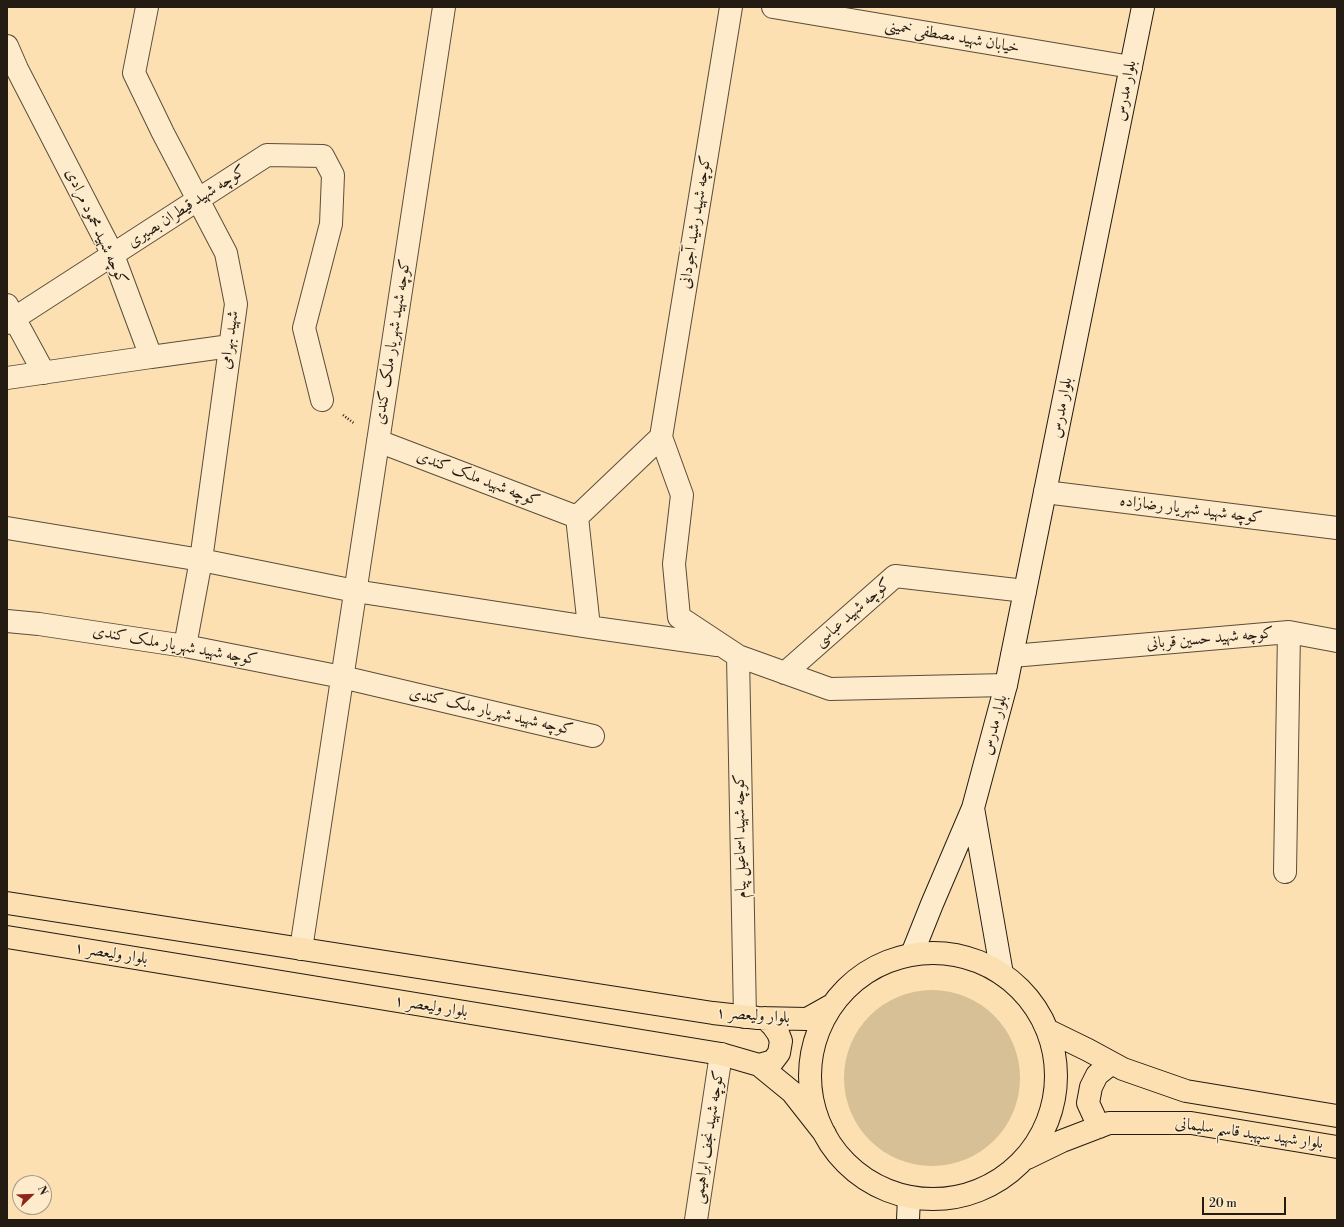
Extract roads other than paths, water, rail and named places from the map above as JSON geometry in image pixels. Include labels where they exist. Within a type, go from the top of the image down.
[{"type":"main road","name":"بلوار ولیعصر ۱","points":[[7,903],[713,1013],[755,1018],[807,1019],[832,1005]]},
{"type":"main road","name":"بلوار ولیعصر ۱","points":[[7,937],[721,1054],[758,1065],[792,1092],[825,1134]]},
{"type":"main road","points":[[943,953],[974,960],[1002,974],[1029,998],[1047,1030],[1055,1056],[1056,1084],[1052,1111],[1041,1137],[1024,1159],[991,1185],[951,1198],[909,1196],[875,1185],[847,1163],[825,1134],[815,1109],[810,1082],[812,1055],[819,1029],[832,1005],[854,981],[881,964],[912,954],[943,953]]},
{"type":"main road","points":[[755,1018],[775,1029],[781,1041],[779,1053],[772,1061],[758,1065]]},
{"type":"main road","name":"بلوار شهید سپهبد قاسم سلیمانی","points":[[1047,1030],[1123,1069],[1186,1091],[1337,1116]]},
{"type":"main road","points":[[1099,1127],[1088,1103],[1091,1087],[1097,1075],[1112,1063]]},
{"type":"main road","name":"بلوار شهید سپهبد قاسم سلیمانی","points":[[1024,1159],[1062,1141],[1109,1123],[1191,1123],[1337,1147]]},
{"type":"street","name":"شهید بهرامی","points":[[147,7],[134,73],[163,133],[226,253],[236,304],[201,560],[185,646]]},
{"type":"street","name":"کوچه شهید شهریار ملک کندی","points":[[301,949],[444,7]]},
{"type":"street","name":"کوچه شهید رشید آجودانی","points":[[661,437],[730,7]]},
{"type":"street","name":"خیابان شهید مصطفی خمینی","points":[[773,7],[1131,67]]},
{"type":"street","name":"بلوار مدرس","points":[[912,954],[973,808],[1006,685],[1143,7]]},
{"type":"street","name":"کوچه شهید محمود مرادی","points":[[7,46],[17,69],[112,255],[151,357]]},
{"type":"street","name":"کوچه شهید قیطران بصیری","points":[[9,315],[112,255],[267,155],[323,156],[333,175],[331,224],[304,328],[322,400]]},
{"type":"street","points":[[9,315],[44,373]]},
{"type":"street","points":[[7,378],[230,346]]},
{"type":"street","points":[[588,628],[577,518],[661,437],[682,495],[674,564],[679,617],[730,651],[830,689],[1006,685]]},
{"type":"street","name":"کوچه شهید ملک کندی","points":[[378,441],[577,518]]},
{"type":"street","name":"کوچه شهید شهریار رضازاده","points":[[1045,492],[1337,528]]},
{"type":"street","points":[[7,528],[201,560],[355,591],[730,651]]},
{"type":"street","name":"کوچه شهید عباسی","points":[[785,673],[895,576],[1025,591]]},
{"type":"street","name":"کوچه شهید شهریار ملک کندی","points":[[7,620],[185,646],[342,677],[593,736]]},
{"type":"street","points":[[1289,632],[1337,641]]},
{"type":"street","name":"کوچه شهید حسین قربانی","points":[[1012,656],[1289,632],[1285,872]]},
{"type":"street","name":"کوچه شهید اسماعیل پیام","points":[[730,651],[755,1018]]},
{"type":"street","name":"بلوار مدرس","points":[[973,808],[1002,974]]},
{"type":"street","name":"کوچه شهید نجف ابراهیمی","points":[[696,1220],[721,1054]]},
{"type":"street","points":[[908,1220],[909,1196]]}]
